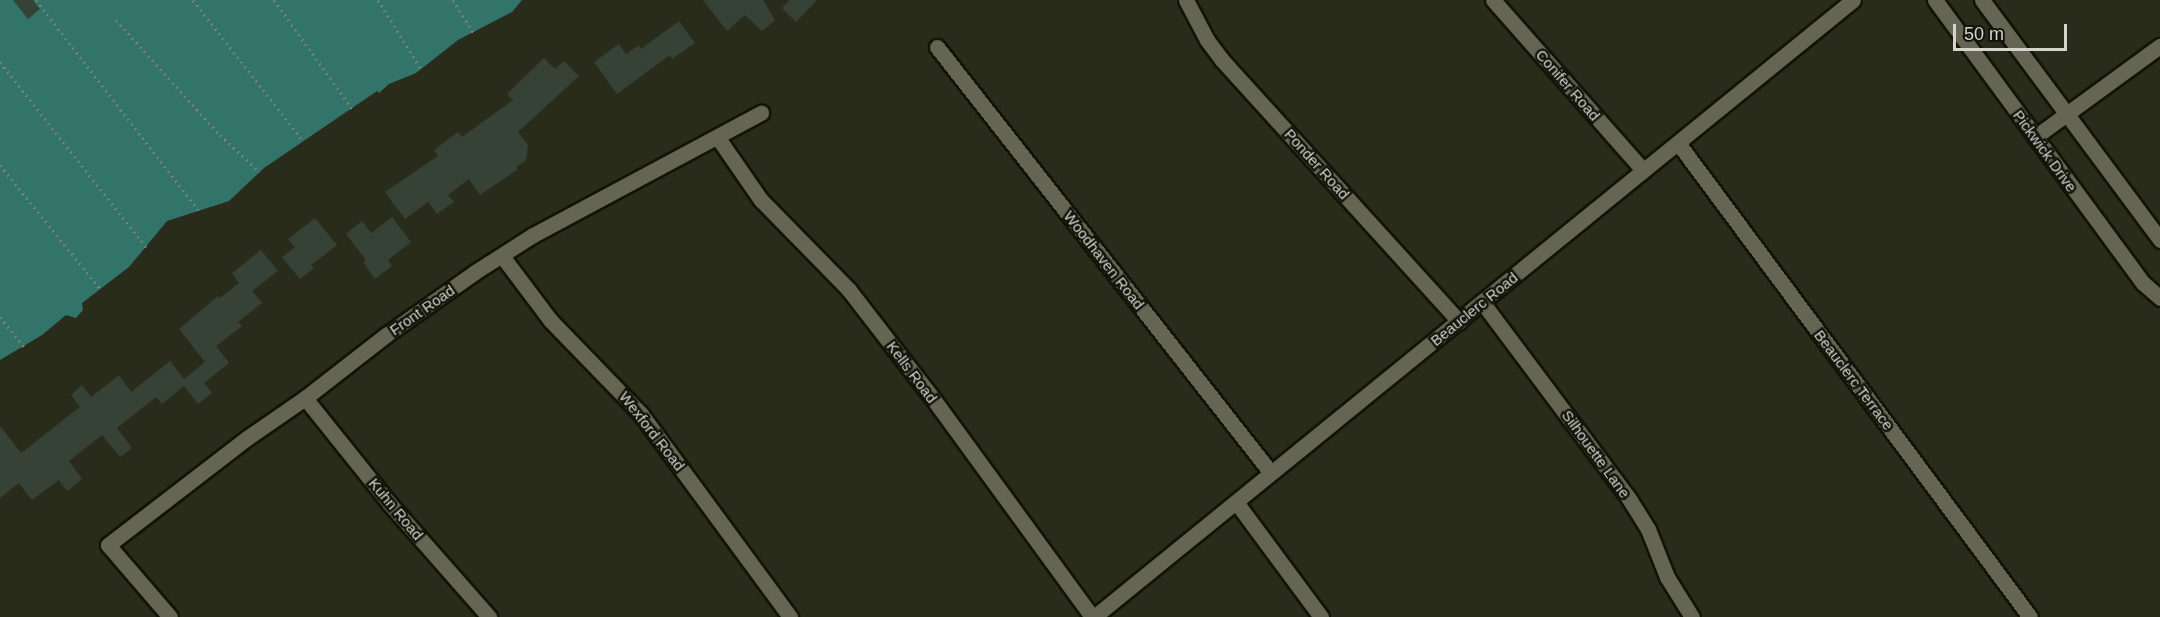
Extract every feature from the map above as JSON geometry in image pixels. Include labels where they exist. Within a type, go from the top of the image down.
[{"type":"street","name":"Ponder Road","points":[[1186,0],[1207,40],[1222,60],[1459,321]]},
{"type":"street","name":"Conifer Road","points":[[1493,0],[1643,170]]},
{"type":"street","name":"Beauclerc Road","points":[[1093,617],[1853,0]]},
{"type":"street","name":"Pickwick Drive","points":[[1935,0],[2143,283],[2160,298]]},
{"type":"street","points":[[1983,0],[2160,240]]},
{"type":"street","points":[[2035,137],[2160,46]]},
{"type":"street","name":"Woodhaven Road","points":[[937,47],[1271,473]]},
{"type":"street","name":"Front Road","points":[[170,617],[108,545],[386,335],[502,256],[582,208],[718,138],[761,113]]},
{"type":"street","name":"Kells Road","points":[[718,138],[761,200],[849,290],[931,396],[1093,617]]},
{"type":"street","name":"Beauclerc Terrace","points":[[1678,143],[2030,617]]},
{"type":"street","name":"Wexford Road","points":[[502,256],[551,321],[641,414],[790,617]]},
{"type":"street","name":"Silhouette Lane","points":[[1482,302],[1628,497],[1648,529],[1667,577],[1692,617]]},
{"type":"street","name":"Kuhn Road","points":[[305,398],[389,503],[489,617]]},
{"type":"street","points":[[1236,502],[1321,617]]},
{"type":"path","points":[[36,0],[199,211]]},
{"type":"path","points":[[192,0],[304,142]]},
{"type":"path","points":[[274,0],[353,110]]},
{"type":"path","points":[[378,0],[421,69]]},
{"type":"path","points":[[453,0],[474,34]]},
{"type":"path","points":[[116,20],[220,135],[260,172]]},
{"type":"path","points":[[0,62],[147,248]]},
{"type":"path","points":[[0,165],[100,290]]},
{"type":"path","points":[[0,317],[24,347]]},
{"type":"water","points":[[0,0],[522,0],[512,12],[458,40],[416,73],[389,84],[379,93],[377,91],[264,168],[229,201],[167,221],[129,267],[82,303],[83,310],[76,318],[66,315],[42,335],[0,360]]},
{"type":"building","points":[[13,0],[33,0],[40,9],[28,19]]},
{"type":"building","points":[[703,0],[763,0],[775,20],[762,31],[745,15],[727,31]]},
{"type":"building","points":[[790,0],[817,0],[796,22],[782,8]]},
{"type":"building","points":[[679,21],[695,43],[672,59],[670,55],[617,94],[594,62],[619,44],[626,54],[639,45],[641,49]]},
{"type":"building","points":[[544,58],[555,69],[564,61],[579,76],[518,132],[528,145],[526,160],[516,167],[518,169],[480,195],[469,179],[448,195],[454,202],[437,214],[428,202],[405,219],[385,192],[438,156],[434,150],[458,132],[462,137],[513,100],[507,94]]},
{"type":"building","points":[[392,217],[411,242],[388,260],[392,266],[375,279],[363,262],[366,260],[346,234],[362,221],[371,233]]},
{"type":"building","points":[[315,218],[337,245],[311,265],[314,268],[300,279],[282,257],[295,247],[288,239]]},
{"type":"building","points":[[261,250],[278,271],[252,291],[262,303],[238,322],[242,326],[216,346],[229,363],[204,383],[212,393],[198,404],[184,386],[162,404],[156,397],[117,428],[132,448],[120,457],[102,435],[69,461],[82,479],[67,491],[59,480],[32,500],[19,483],[0,498],[0,426],[21,453],[80,407],[71,395],[82,385],[91,397],[119,375],[131,392],[170,361],[184,379],[205,362],[179,329],[218,296],[220,298],[239,283],[232,273]]}]
